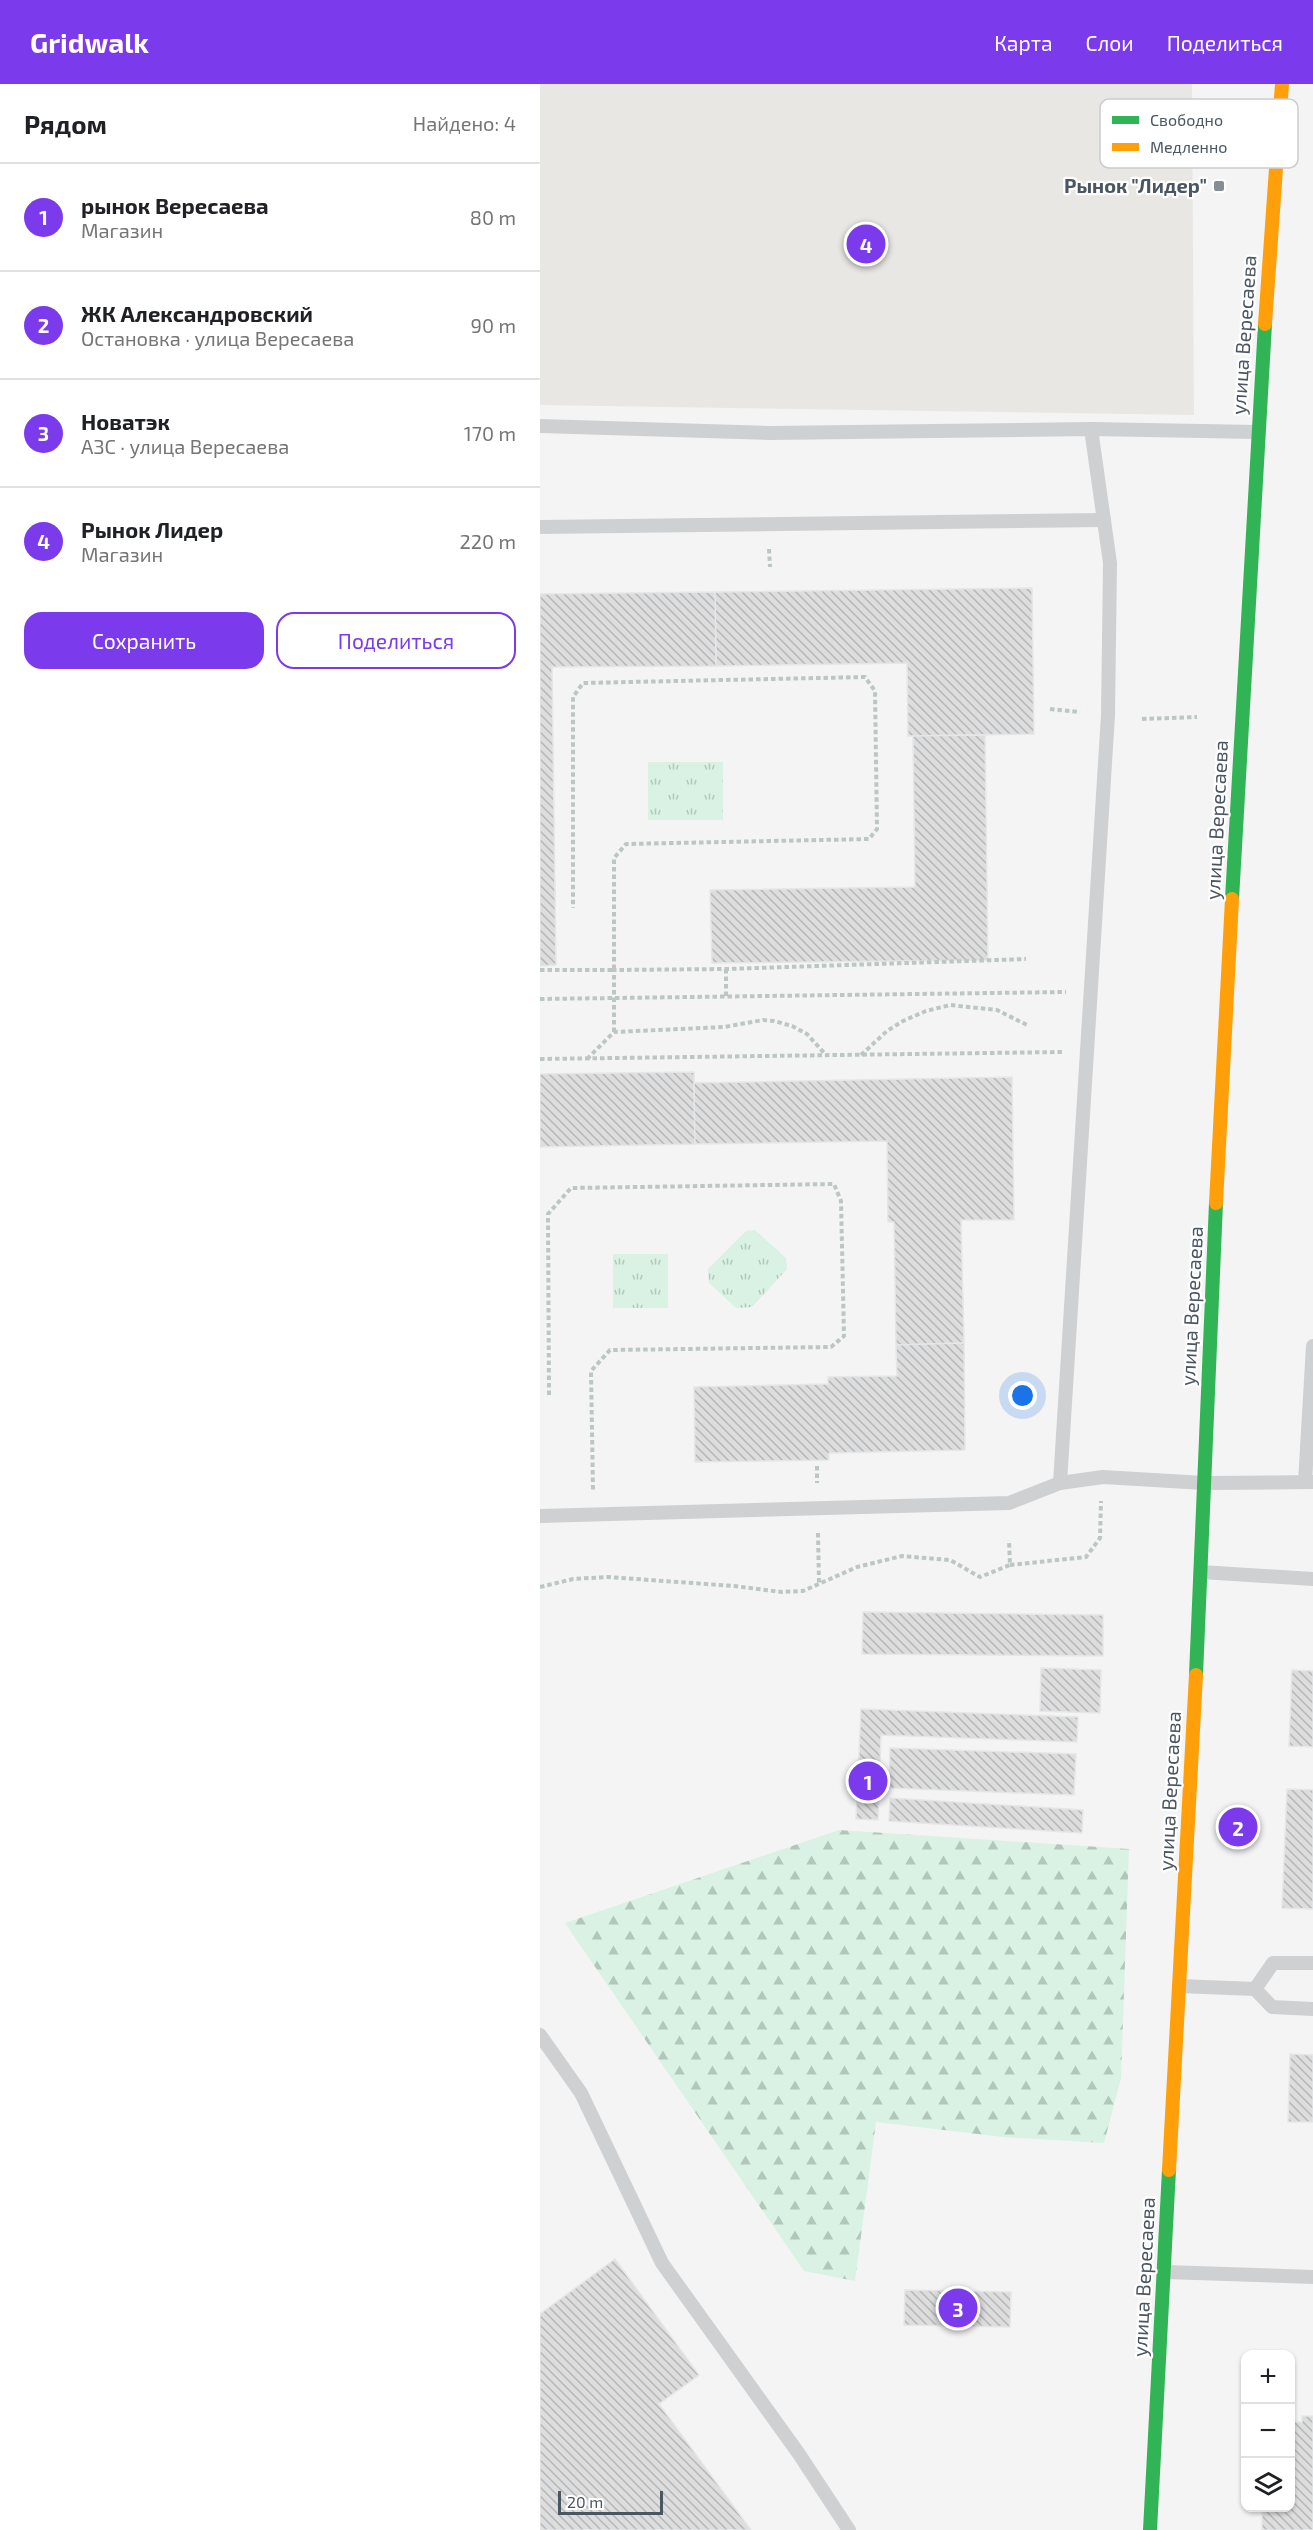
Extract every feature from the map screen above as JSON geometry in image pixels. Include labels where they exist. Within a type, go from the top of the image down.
[{"type":"main road","name":"улица Вересаева","points":[[1281,99],[1282,84]]},
{"type":"main road","name":"улица Вересаева","points":[[1150,2530],[1201,1572],[1257,432],[1276,168]]},
{"type":"lane","points":[[540,426],[769,433],[1091,429],[1257,432]]},
{"type":"lane","points":[[1060,1483],[1108,715],[1110,563],[1091,429]]},
{"type":"lane","points":[[540,528],[1104,520]]},
{"type":"lane","points":[[540,1516],[1009,1503],[1060,1483],[1102,1477],[1204,1483],[1309,1482],[1313,1346]]},
{"type":"lane","points":[[1201,1572],[1313,1579]]},
{"type":"lane","points":[[1255,1989],[1273,1964],[1313,1963]]},
{"type":"lane","points":[[1179,1986],[1255,1989],[1272,2007],[1313,2009]]},
{"type":"lane","points":[[540,2035],[581,2093],[662,2263],[799,2454],[849,2530]]},
{"type":"lane","points":[[1165,2272],[1313,2277]]},
{"type":"path","points":[[573,908],[573,696],[583,683],[865,677],[875,691],[877,829],[869,839],[626,844],[614,858],[614,1032]]},
{"type":"path","points":[[1050,709],[1080,712]]},
{"type":"path","points":[[1142,719],[1197,717]]},
{"type":"path","points":[[540,970],[726,969],[1026,959]]},
{"type":"path","points":[[726,969],[726,996]]},
{"type":"path","points":[[540,999],[1091,992]]},
{"type":"path","points":[[861,1055],[887,1031],[903,1021],[926,1011],[950,1005],[997,1010],[1027,1025]]},
{"type":"path","points":[[587,1059],[614,1032],[724,1027],[763,1020],[792,1026],[807,1034],[826,1055]]},
{"type":"path","points":[[540,1059],[1087,1052]]},
{"type":"path","points":[[549,1395],[548,1214],[571,1188],[834,1184],[841,1201],[844,1336],[831,1347],[610,1350],[591,1371],[593,1514]]},
{"type":"path","points":[[540,1587],[573,1579],[608,1577],[734,1586],[782,1593],[803,1591],[857,1567],[902,1556],[950,1560],[980,1577],[1010,1565],[1086,1557],[1100,1538],[1102,1477]]},
{"type":"path","points":[[1009,1540],[1010,1565]]},
{"type":"shaded area","points":[[540,84],[1192,84],[1192,99],[1100,99],[1100,168],[1193,168],[1194,415],[540,405]]},
{"type":"green space","points":[[648,762],[723,762],[723,820],[648,820]]},
{"type":"green space","points":[[755,1230],[786,1258],[787,1269],[752,1307],[736,1308],[709,1283],[708,1269],[746,1231]]},
{"type":"green space","points":[[613,1254],[668,1254],[668,1308],[613,1308]]},
{"type":"green space","points":[[839,1830],[1129,1849],[1121,2078],[1104,2143],[1003,2137],[876,2122],[855,2281],[804,2271],[565,1923]]},
{"type":"building","points":[[1032,588],[1034,734],[908,736],[907,663],[716,666],[715,592]]},
{"type":"building","points":[[715,592],[716,666],[552,667],[556,965],[540,966],[540,594]]},
{"type":"building","points":[[985,735],[988,960],[712,963],[710,890],[915,887],[913,736]]},
{"type":"building","points":[[694,1072],[695,1144],[540,1147],[540,1074]]},
{"type":"building","points":[[1012,1077],[1014,1220],[961,1220],[964,1343],[896,1345],[894,1222],[888,1222],[887,1141],[695,1144],[694,1083]]},
{"type":"building","points":[[964,1343],[965,1450],[829,1453],[829,1460],[695,1462],[694,1387],[828,1384],[828,1377],[897,1376],[896,1345]]},
{"type":"building","points":[[863,1612],[1103,1615],[1103,1656],[862,1654]]},
{"type":"building","points":[[1041,1668],[1101,1670],[1100,1713],[1040,1711]]},
{"type":"building","points":[[1292,1670],[1313,1671],[1313,1747],[1289,1746]]},
{"type":"building","points":[[861,1709],[1078,1717],[1077,1742],[881,1735],[878,1820],[856,1819]]},
{"type":"building","points":[[890,1748],[1076,1754],[1074,1795],[889,1788]]},
{"type":"building","points":[[1287,1789],[1313,1790],[1313,1909],[1282,1908]]},
{"type":"building","points":[[890,1798],[1083,1810],[1082,1833],[889,1821]]},
{"type":"building","points":[[1290,2054],[1313,2055],[1313,2122],[1288,2122]]},
{"type":"building","points":[[615,2259],[699,2375],[659,2404],[751,2530],[540,2530],[540,2314]]},
{"type":"building","points":[[905,2290],[1011,2292],[1010,2327],[904,2325]]},
{"type":"building","points":[[1302,2416],[1313,2416],[1313,2530],[1262,2530],[1262,2512],[1295,2512],[1295,2422],[1302,2422]]},
{"type":"traffic: fast","points":[[1232,899],[1265,324]]},
{"type":"traffic: fast","points":[[1196,1675],[1216,1203]]},
{"type":"traffic: fast","points":[[1150,2530],[1169,2170]]},
{"type":"traffic: slow","points":[[1281,99],[1282,84]]},
{"type":"traffic: slow","points":[[1265,324],[1276,168]]},
{"type":"traffic: slow","points":[[1216,1203],[1232,899]]},
{"type":"traffic: slow","points":[[1169,2170],[1196,1675]]},
{"type":"place","name":"Рынок \"Лидер\"","points":[[1219,186]]},
{"type":"place","name":"Рынок Лидер","points":[[866,244]]},
{"type":"place","name":"рынок Вересаева","points":[[868,1781]]},
{"type":"place","name":"ЖК Александровский","points":[[1238,1827]]},
{"type":"place","name":"Новатэк","points":[[958,2308]]}]
